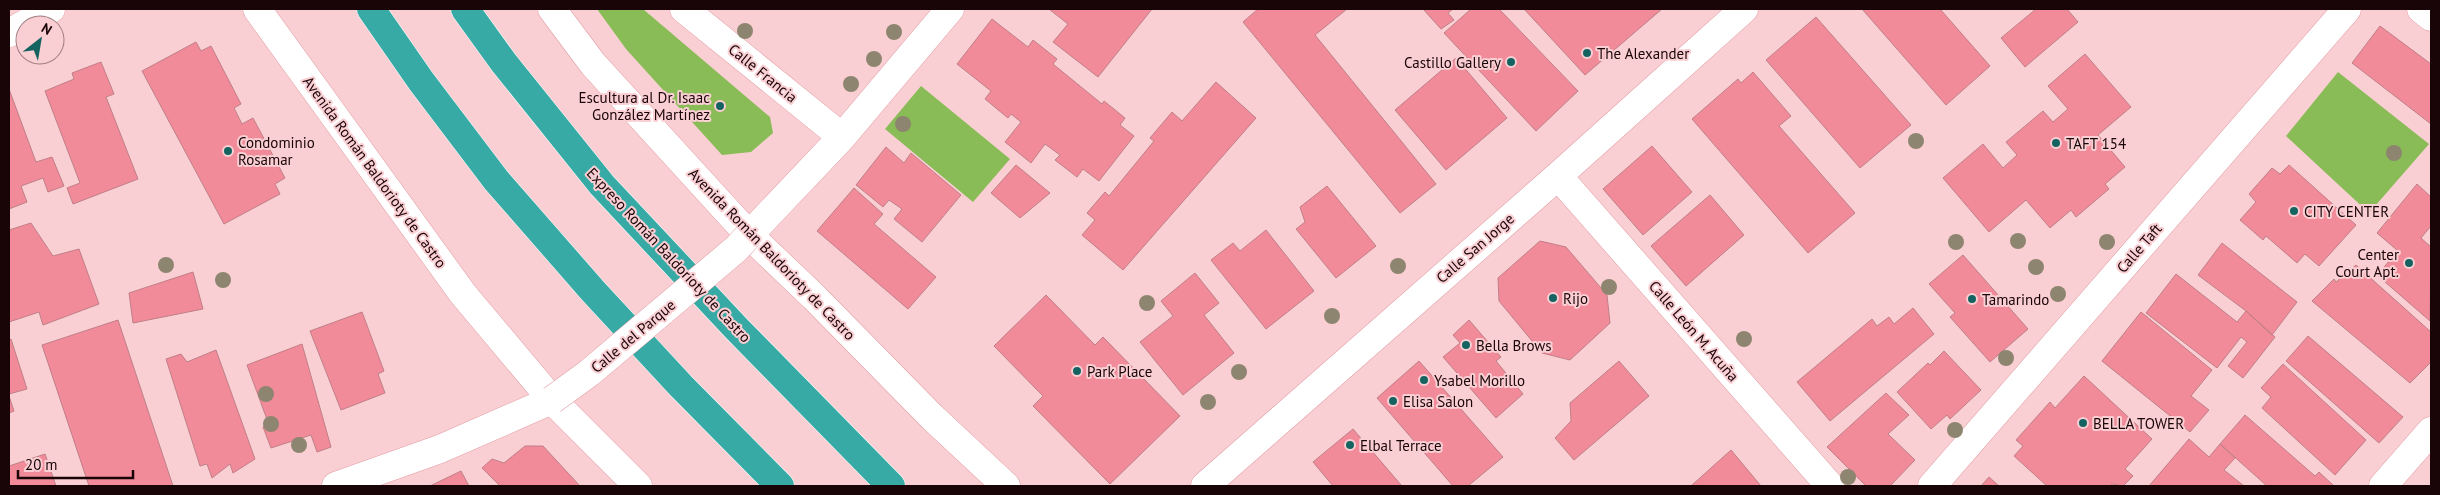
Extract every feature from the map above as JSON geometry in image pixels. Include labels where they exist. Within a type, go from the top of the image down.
[{"type":"highway","points":[[371,9],[421,81],[496,180],[647,349],[780,486]]},
{"type":"highway","name":"Expreso Román Baldorioty de Castro","points":[[465,9],[504,63],[602,185],[737,329],[891,486]]},
{"type":"street","points":[[9,33],[51,9]]},
{"type":"street","name":"Avenida Román Baldorioty de Castro","points":[[257,9],[463,294],[552,400],[638,486]]},
{"type":"street","name":"Avenida Román Baldorioty de Castro","points":[[552,9],[593,64],[749,235],[814,297],[932,417],[1006,486]]},
{"type":"street","name":"Calle Francia","points":[[684,9],[842,137]]},
{"type":"street","name":"Calle del Parque","points":[[336,486],[440,449],[552,400],[589,373],[736,250],[842,137],[950,9]]},
{"type":"street","name":"Calle San Jorge","points":[[1207,486],[1744,9]]},
{"type":"street","name":"Calle Taft","points":[[1932,486],[2347,9]]},
{"type":"street","points":[[2421,9],[2431,17]]},
{"type":"street","name":"Calle León M. Acuña","points":[[1558,176],[1830,486]]},
{"type":"street","points":[[2383,486],[2431,431]]},
{"type":"green space","points":[[597,9],[643,9],[770,117],[773,133],[751,152],[722,155],[626,49]]},
{"type":"green space","points":[[2338,72],[2429,144],[2369,213],[2286,136]]},
{"type":"green space","points":[[921,86],[1010,159],[973,202],[885,129]]},
{"type":"building","points":[[1049,9],[1152,9],[1098,77],[1053,42],[1068,24]]},
{"type":"building","points":[[1258,9],[1347,9],[1315,35],[1436,184],[1400,213],[1243,22]]},
{"type":"building","points":[[1423,9],[1453,9],[1448,13],[1454,20],[1441,29]]},
{"type":"building","name":"Castillo Gallery","points":[[1471,9],[1499,9],[1578,91],[1536,131],[1444,33]]},
{"type":"building","name":"The Alexander","points":[[1524,9],[1662,9],[1585,75]]},
{"type":"building","points":[[1862,9],[1940,9],[1990,66],[1946,105]]},
{"type":"building","points":[[2036,9],[2067,9],[2078,22],[2025,67],[2001,38]]},
{"type":"building","points":[[1816,17],[1911,125],[1860,168],[1766,60]]},
{"type":"building","points":[[992,19],[1028,47],[1033,40],[1057,59],[1053,64],[1102,104],[1104,101],[1125,118],[1120,125],[1134,136],[1099,181],[1083,169],[1077,177],[1055,160],[1060,155],[1045,144],[1031,163],[1005,142],[1021,122],[1011,114],[1008,118],[985,99],[991,91],[957,64]]},
{"type":"building","points":[[2380,26],[2431,64],[2431,124],[2352,63]]},
{"type":"building","name":"Condominio Rosamar","points":[[196,42],[201,51],[211,46],[241,104],[234,108],[242,124],[253,118],[285,178],[275,184],[280,194],[224,224],[142,71]]},
{"type":"building","name":"TAFT 154","points":[[2085,54],[2131,107],[2098,135],[2125,167],[2105,184],[2109,189],[2076,217],[2071,210],[2050,228],[2026,200],[1989,232],[1943,178],[1983,144],[2003,168],[2017,155],[2006,142],[2043,111],[2053,122],[2068,109],[2048,86]]},
{"type":"building","points":[[1456,58],[1507,118],[1446,170],[1395,110]]},
{"type":"building","points":[[101,62],[114,94],[106,97],[138,179],[73,204],[67,188],[80,183],[45,91],[74,79],[72,73]]},
{"type":"building","points":[[1753,72],[1791,116],[1779,126],[1855,213],[1808,253],[1692,119],[1738,79],[1741,83]]},
{"type":"building","points":[[1216,82],[1256,118],[1123,270],[1082,235],[1095,220],[1087,213],[1105,192],[1109,196],[1154,141],[1150,138],[1172,112],[1182,121]]},
{"type":"building","points":[[9,89],[36,162],[52,157],[64,186],[48,192],[43,178],[21,186],[27,202],[9,209]]},
{"type":"building","points":[[1652,146],[1692,192],[1643,235],[1603,189]]},
{"type":"building","points":[[886,147],[904,163],[911,153],[961,195],[922,242],[894,219],[902,209],[889,200],[883,207],[856,185]]},
{"type":"building","points":[[1016,165],[1050,193],[1020,218],[991,193]]},
{"type":"building","name":"CITY CENTER","points":[[2289,165],[2356,225],[2319,266],[2305,254],[2297,263],[2266,236],[2263,240],[2240,220],[2256,202],[2249,194],[2272,168],[2280,174]]},
{"type":"building","name":"Center Court Apt.","points":[[2417,184],[2431,197],[2431,226],[2421,238],[2431,247],[2430,321],[2377,275],[2398,251],[2377,233]]},
{"type":"building","points":[[1327,186],[1376,246],[1336,278],[1296,229],[1305,222],[1300,207]]},
{"type":"building","points":[[854,188],[883,214],[874,224],[936,277],[908,309],[817,231]]},
{"type":"building","points":[[1710,195],[1744,235],[1686,286],[1651,246]]},
{"type":"building","points":[[31,223],[53,256],[79,249],[99,304],[43,325],[39,312],[9,322],[9,230]]},
{"type":"building","points":[[1266,230],[1314,291],[1266,329],[1211,260],[1233,243],[1240,251]]},
{"type":"building","name":"Rijo","points":[[1540,241],[1566,247],[1607,295],[1610,323],[1570,360],[1542,353],[1499,301],[1498,278]]},
{"type":"building","points":[[2222,243],[2297,302],[2272,335],[2246,311],[2198,275]]},
{"type":"building","name":"Tamarindo","points":[[1963,255],[2028,329],[1990,362],[1950,317],[1955,313],[1929,284]]},
{"type":"building","points":[[2356,265],[2431,332],[2431,362],[2410,383],[2312,301],[2334,279],[2336,282]]},
{"type":"building","points":[[193,272],[203,309],[133,323],[129,293]]},
{"type":"building","points":[[1195,273],[1219,303],[1204,315],[1234,353],[1183,395],[1140,342],[1173,316],[1161,301]]},
{"type":"building","points":[[2176,274],[2237,322],[2246,311],[2275,337],[2243,378],[2228,366],[2247,342],[2241,337],[2217,368],[2146,313]]},
{"type":"building","name":"Park Place","points":[[1046,295],[1095,345],[1103,337],[1180,416],[1110,484],[1033,406],[1043,396],[994,346]]},
{"type":"building","points":[[1913,308],[1934,334],[1830,421],[1797,382],[1872,319],[1877,326],[1889,317],[1894,324]]},
{"type":"building","points":[[362,312],[384,371],[378,374],[385,393],[341,410],[310,331]]},
{"type":"building","points":[[2141,312],[2212,370],[2191,396],[2209,410],[2190,432],[2102,361]]},
{"type":"building","points":[[118,320],[173,486],[89,486],[42,345]]},
{"type":"building","points":[[1469,320],[1501,357],[1496,361],[1523,394],[1496,418],[1443,357],[1460,343],[1453,335]]},
{"type":"building","points":[[2308,336],[2403,417],[2379,443],[2286,361]]},
{"type":"building","points":[[11,339],[27,389],[9,394],[9,340]]},
{"type":"building","points":[[302,344],[331,447],[317,452],[311,435],[271,448],[263,427],[269,425],[247,365]]},
{"type":"building","points":[[216,350],[255,459],[233,473],[230,464],[212,478],[207,464],[200,466],[166,359],[181,354],[187,362]]},
{"type":"building","points":[[1944,351],[1981,390],[1950,419],[1947,415],[1931,429],[1897,392]]},
{"type":"building","points":[[1419,361],[1503,457],[1468,486],[1453,486],[1377,398]]},
{"type":"building","points":[[1619,361],[1649,396],[1574,460],[1555,438],[1571,421],[1570,403]]},
{"type":"building","points":[[2283,364],[2366,440],[2335,475],[2262,408],[2271,397],[2261,388]]},
{"type":"building","name":"BELLA TOWER","points":[[2084,376],[2152,439],[2125,469],[2133,476],[2123,486],[2112,484],[2110,486],[2047,486],[2014,456],[2023,446],[2016,440],[2050,402],[2055,408]]},
{"type":"building","points":[[1886,393],[1909,415],[1888,434],[1915,460],[1890,486],[1866,486],[1827,447]]},
{"type":"building","points":[[9,396],[14,411],[9,413]]},
{"type":"building","points":[[2245,415],[2315,476],[2319,472],[2334,486],[2267,486],[2220,444]]},
{"type":"building","name":"Elbal Terrace","points":[[1353,429],[1402,486],[1333,486],[1313,462]]},
{"type":"building","points":[[2189,439],[2209,457],[2220,444],[2235,458],[2224,470],[2244,486],[2149,486]]},
{"type":"building","points":[[525,446],[543,446],[580,486],[500,486],[482,468],[492,459],[504,463]]},
{"type":"building","points":[[1731,450],[1761,486],[1691,486]]},
{"type":"building","points":[[45,454],[56,486],[9,486],[9,466]]},
{"type":"building","points":[[461,471],[469,486],[430,486]]},
{"type":"building","points":[[1989,477],[1999,486],[1981,486]]},
{"type":"place","name":"The Alexander","points":[[1587,53]]},
{"type":"place","name":"Castillo Gallery","points":[[1511,62]]},
{"type":"place","name":"Escultura al Dr. Isaac González Martínez","points":[[720,106]]},
{"type":"place","name":"TAFT 154","points":[[2056,143]]},
{"type":"place","name":"Condominio Rosamar","points":[[228,151]]},
{"type":"place","name":"CITY CENTER","points":[[2294,211]]},
{"type":"place","name":"Center Court Apt.","points":[[2409,263]]},
{"type":"place","name":"Rijo","points":[[1553,298]]},
{"type":"place","name":"Tamarindo","points":[[1972,299]]},
{"type":"place","name":"Bella Brows","points":[[1466,345]]},
{"type":"place","name":"Park Place","points":[[1077,371]]},
{"type":"place","name":"Ysabel Morillo","points":[[1424,380]]},
{"type":"place","name":"Elisa Salon","points":[[1393,401]]},
{"type":"place","name":"BELLA TOWER","points":[[2083,423]]},
{"type":"place","name":"Elbal Terrace","points":[[1350,445]]}]
